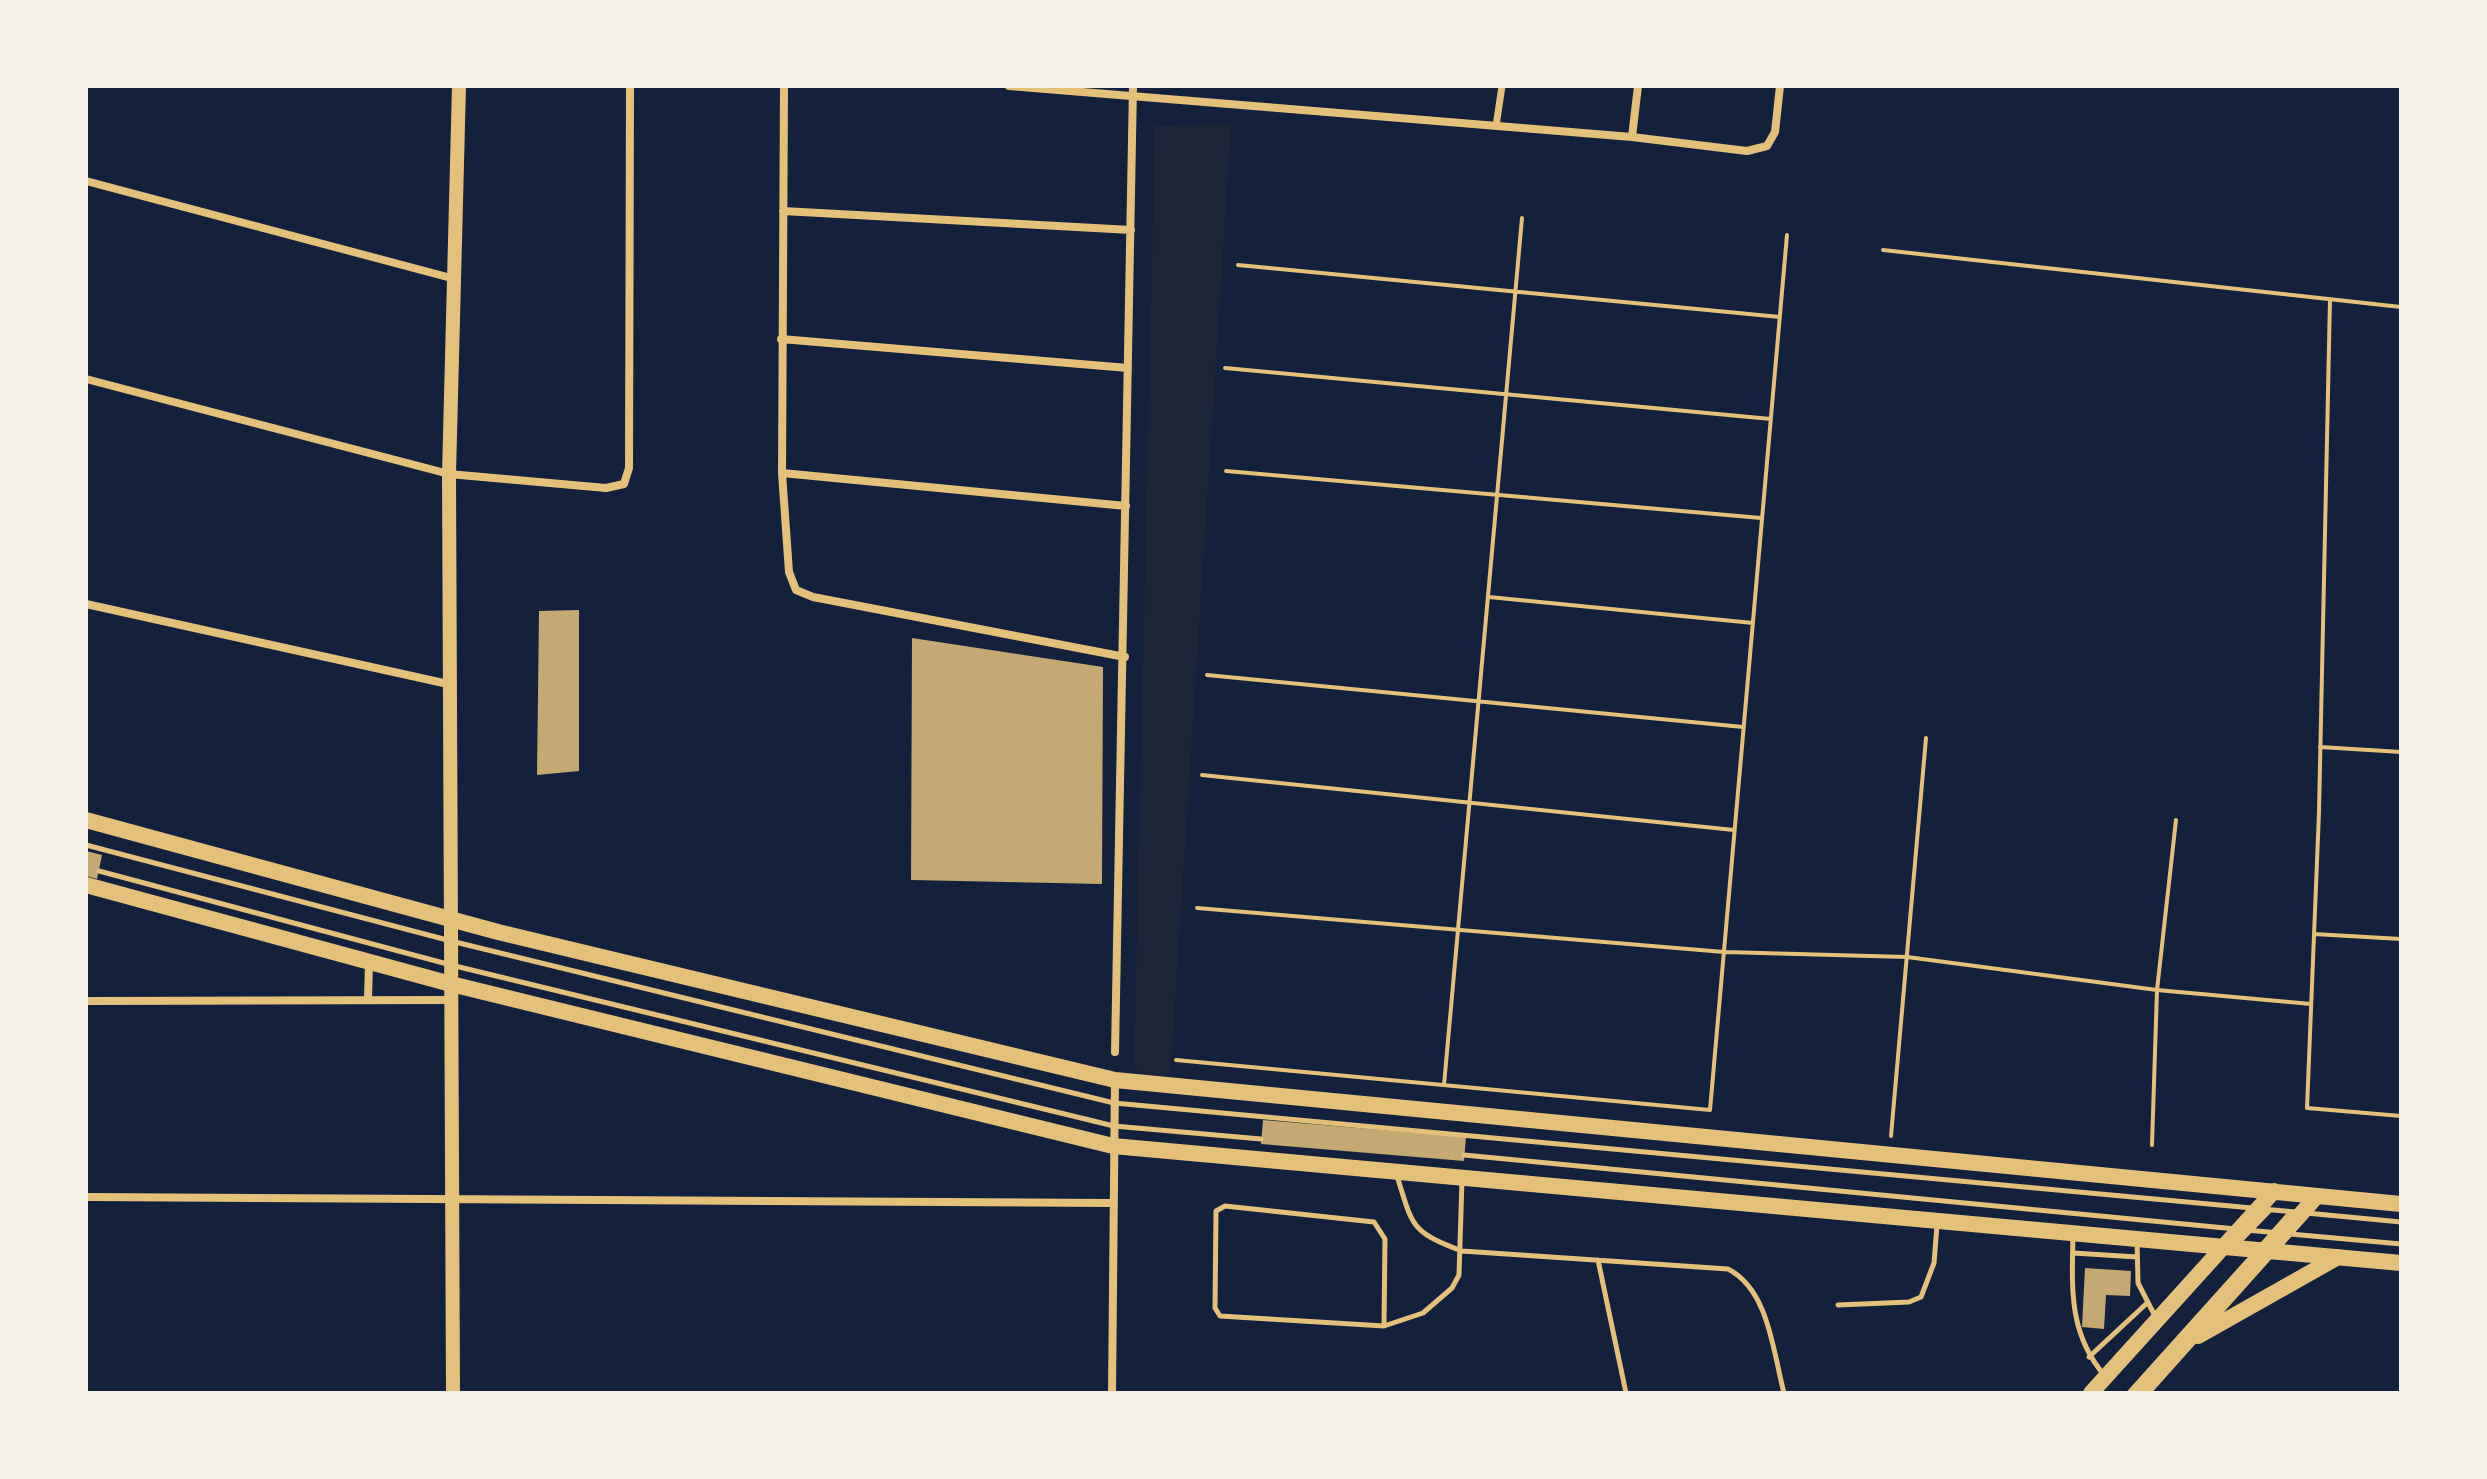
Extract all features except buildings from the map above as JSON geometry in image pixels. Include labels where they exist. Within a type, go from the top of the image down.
[{"type":"main road","points":[[453,1393],[448,684],[449,474],[459,86]]},
{"type":"main road","points":[[86,820],[450,919],[1115,1078],[2401,1204]]},
{"type":"main road","points":[[86,885],[369,961],[451,992],[1113,1146],[2401,1263]]},
{"type":"main road","points":[[2091,1393],[2103,1385],[2157,1320],[2265,1209],[2274,1191]]},
{"type":"main road","points":[[2141,1393],[2262,1251],[2297,1212],[2317,1196]]},
{"type":"main road","points":[[2186,1342],[2338,1257]]},
{"type":"street","points":[[86,379],[449,474],[606,488],[624,484],[629,468],[630,86]]},
{"type":"street","points":[[784,86],[782,473],[789,572],[796,590],[813,597],[1125,657]]},
{"type":"street","points":[[1009,86],[1632,137],[1747,151],[1767,146],[1775,132],[1780,86]]},
{"type":"street","points":[[1115,1052],[1125,657],[1133,86]]},
{"type":"street","points":[[1496,126],[1502,86]]},
{"type":"street","points":[[1632,137],[1638,86]]},
{"type":"street","points":[[86,181],[455,279]]},
{"type":"street","points":[[783,211],[1131,230]]},
{"type":"street","points":[[781,339],[1128,368]]},
{"type":"street","points":[[782,473],[1126,506]]},
{"type":"street","points":[[86,604],[448,684]]},
{"type":"street","points":[[368,1000],[369,961]]},
{"type":"street","points":[[86,1001],[368,1000],[451,992]]},
{"type":"street","points":[[1112,1393],[1115,1078]]},
{"type":"street","points":[[86,1197],[1113,1203]]},
{"type":"lane","points":[[86,845],[451,941],[1114,1103],[2401,1222]]},
{"type":"lane","points":[[99,871],[451,965],[1114,1126],[1261,1139]]},
{"type":"lane","points":[[1464,1155],[2401,1244]]},
{"type":"lane","points":[[1396,1171],[1412,1224],[1435,1241],[1462,1251],[1728,1269],[1741,1276],[1759,1300],[1784,1393]]},
{"type":"lane","points":[[1384,1326],[1385,1239],[1374,1222],[1225,1206],[1216,1211],[1215,1308],[1220,1316],[1384,1326],[1423,1313],[1441,1299],[1459,1275],[1462,1178]]},
{"type":"lane","points":[[1838,1305],[1909,1302],[1921,1297],[1934,1263],[1938,1221]]},
{"type":"lane","points":[[2073,1233],[2076,1327],[2103,1385],[2228,1248]]},
{"type":"lane","points":[[2137,1239],[2138,1283],[2146,1304],[2157,1320]]},
{"type":"lane","points":[[2129,1393],[2262,1251]]},
{"type":"lane","points":[[2073,1253],[2137,1257]]},
{"type":"lane","points":[[1598,1260],[1626,1393]]},
{"type":"lane","points":[[2089,1357],[2146,1304]]},
{"type":"path","points":[[1444,1085],[1522,218]]},
{"type":"path","points":[[1176,1060],[1710,1110],[1787,235]]},
{"type":"path","points":[[1883,250],[2401,307]]},
{"type":"path","points":[[1238,265],[1780,317]]},
{"type":"path","points":[[2330,299],[2320,747],[2307,1108],[2401,1116]]},
{"type":"path","points":[[1225,368],[1771,419]]},
{"type":"path","points":[[1226,471],[1762,518]]},
{"type":"path","points":[[1489,597],[1753,623]]},
{"type":"path","points":[[1207,675],[1743,727]]},
{"type":"path","points":[[1891,1136],[1926,738]]},
{"type":"path","points":[[2320,747],[2401,752]]},
{"type":"path","points":[[1202,775],[1734,830]]},
{"type":"path","points":[[2152,1145],[2157,990],[2176,820]]},
{"type":"path","points":[[1197,908],[1724,952],[1907,957],[2157,990],[2311,1004]]},
{"type":"path","points":[[2314,934],[2401,939]]},
{"type":"shaded area","points":[[1231,125],[1168,1079],[1142,1074],[1134,1067],[1155,126]]}]
